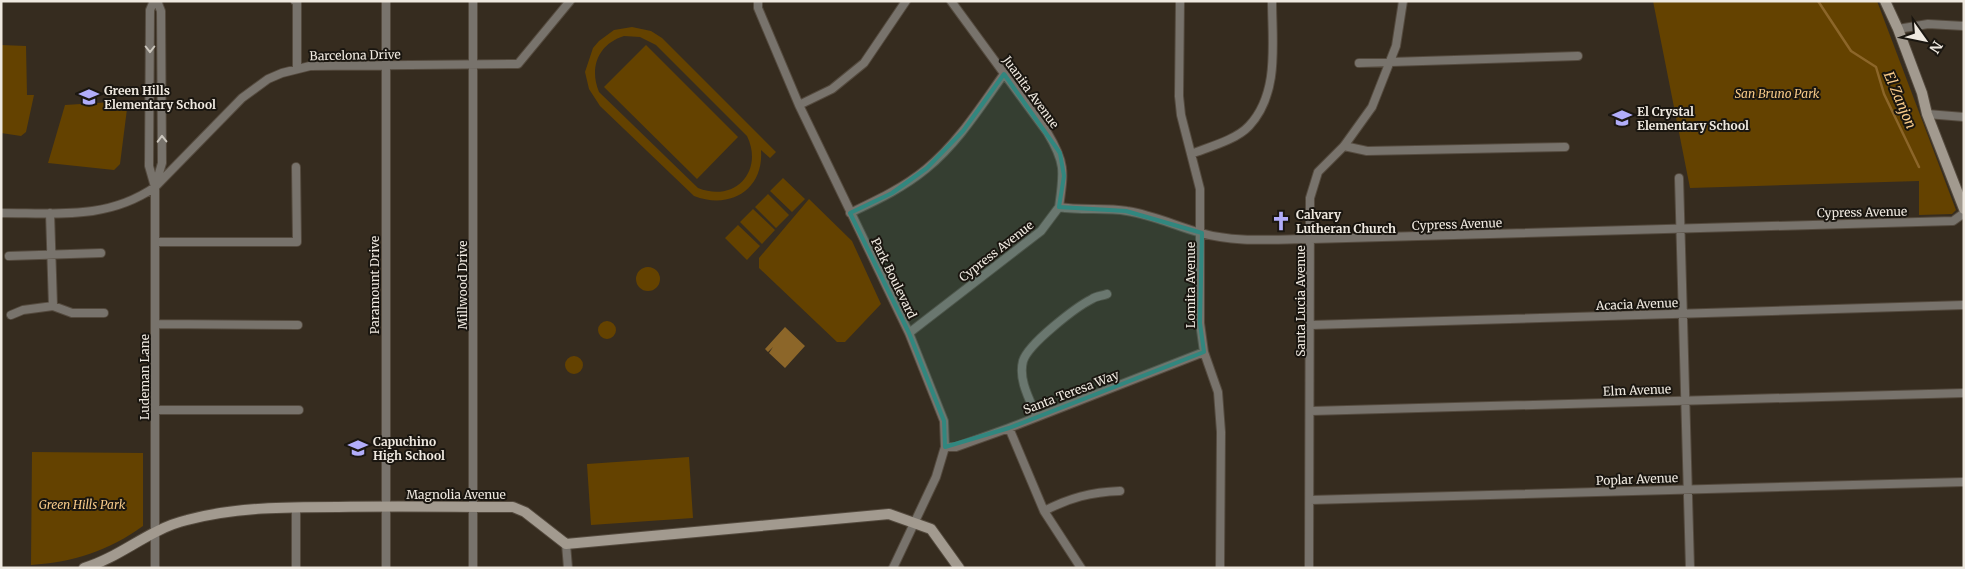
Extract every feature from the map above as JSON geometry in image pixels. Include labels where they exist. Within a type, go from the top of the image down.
[{"type":"main road","points":[[1885,1],[1922,93],[1927,114],[1964,209]]},
{"type":"main road","name":"Magnolia Avenue","points":[[84,568],[117,555],[155,532],[189,519],[252,510],[296,507],[386,506],[519,509],[566,544]]},
{"type":"main road","points":[[566,544],[889,514],[931,528],[959,568]]},
{"type":"street","name":"Ludeman Lane","points":[[155,187],[162,163],[161,11],[156,1],[150,10],[149,166],[155,187],[156,242],[155,568]]},
{"type":"street","points":[[295,1],[297,2],[297,68]]},
{"type":"street","name":"Paramount Drive","points":[[386,1],[386,568]]},
{"type":"street","name":"Millwood Drive","points":[[473,1],[473,568]]},
{"type":"street","name":"Barcelona Drive","points":[[1,214],[100,212],[129,202],[155,187],[255,88],[268,78],[297,68],[324,66],[518,64],[570,1]]},
{"type":"street","name":"Park Boulevard","points":[[758,1],[758,8],[799,105],[909,333],[944,421],[945,448],[936,477],[893,568]]},
{"type":"street","points":[[799,105],[832,89],[864,64],[906,1]]},
{"type":"street","name":"Juanita Avenue","points":[[951,1],[1047,132],[1060,153],[1064,176],[1059,207]]},
{"type":"street","name":"Lomita Avenue","points":[[1180,1],[1179,96],[1186,136],[1200,190],[1202,233],[1200,323],[1204,352],[1218,392],[1221,432],[1220,568]]},
{"type":"street","points":[[1191,154],[1224,141],[1249,127],[1266,101],[1272,70],[1272,1]]},
{"type":"street","name":"Santa Lucia Avenue","points":[[1309,568],[1311,411],[1310,198],[1312,184],[1318,172],[1344,146],[1372,107],[1392,62],[1399,32],[1403,1]]},
{"type":"street","points":[[1898,30],[1928,24],[1964,26]]},
{"type":"street","points":[[1359,63],[1578,56]]},
{"type":"street","points":[[850,214],[892,193],[927,168],[963,131],[1004,74]]},
{"type":"street","points":[[1927,114],[1964,117]]},
{"type":"street","points":[[1344,146],[1367,151],[1565,147]]},
{"type":"street","points":[[156,242],[297,242],[296,167]]},
{"type":"street","points":[[1679,178],[1690,568]]},
{"type":"street","name":"Cypress Avenue","points":[[909,333],[1041,231],[1059,207],[1076,210],[1126,211],[1175,223],[1202,233],[1247,239],[1311,239],[1954,222],[1964,213]]},
{"type":"street","points":[[50,213],[53,306]]},
{"type":"street","points":[[9,256],[101,253]]},
{"type":"street","points":[[1036,417],[1022,375],[1023,361],[1030,348],[1041,337],[1092,299],[1106,294]]},
{"type":"street","name":"Acacia Avenue","points":[[1311,325],[1964,305]]},
{"type":"street","points":[[11,314],[23,310],[53,306],[72,313],[104,313]]},
{"type":"street","points":[[155,324],[298,325]]},
{"type":"street","name":"Santa Teresa Way","points":[[945,448],[956,447],[1009,428],[1204,352]]},
{"type":"street","name":"Elm Avenue","points":[[1311,411],[1964,393]]},
{"type":"street","points":[[155,410],[299,410]]},
{"type":"street","points":[[1009,428],[1044,510],[1081,568]]},
{"type":"street","name":"Poplar Avenue","points":[[1310,500],[1964,482]]},
{"type":"street","points":[[1044,510],[1069,498],[1100,491],[1120,491]]},
{"type":"street","points":[[296,507],[296,568]]},
{"type":"street","points":[[566,544],[568,568]]},
{"type":"highlighted area","points":[[1004,74],[1060,153],[1064,176],[1059,207],[1126,211],[1202,233],[1200,323],[1204,352],[1009,428],[945,447],[944,421],[909,333],[850,213],[892,193],[927,168],[963,131]]},
{"type":"green space","name":"San Bruno Park","points":[[1653,1],[1877,1],[1956,210],[1952,214],[1919,215],[1919,181],[1690,188]]},
{"type":"green space","points":[[632,27],[651,31],[662,38],[776,152],[770,158],[761,150],[757,176],[751,186],[732,198],[707,200],[694,196],[600,106],[589,89],[585,72],[593,48],[614,30]],"holes":[[[624,36],[640,37],[656,45],[747,136],[752,161],[749,172],[743,181],[724,191],[711,192],[698,188],[599,92],[595,74],[598,58],[602,51],[615,40]]]},
{"type":"green space","points":[[1,45],[26,46],[27,95],[34,95],[26,132],[21,136],[1,133]]},
{"type":"green space","points":[[646,45],[738,137],[697,179],[604,87]]},
{"type":"green space","points":[[128,101],[120,164],[114,170],[48,163],[65,105]]},
{"type":"green space","points":[[783,178],[805,199],[792,212],[770,191]]},
{"type":"green space","points":[[768,194],[789,215],[776,228],[755,207]]},
{"type":"green space","points":[[809,199],[852,241],[881,304],[845,342],[837,342],[759,268],[759,258]]},
{"type":"green space","points":[[753,209],[775,230],[762,244],[740,222]]},
{"type":"green space","points":[[738,225],[760,246],[747,260],[725,238]]},
{"type":"green space","points":[[648,267],[656,271],[660,279],[656,287],[648,291],[640,287],[636,279],[640,271]]},
{"type":"green space","points":[[607,321],[613,324],[616,330],[613,336],[607,339],[601,336],[598,330],[601,324]]},
{"type":"green space","points":[[574,356],[580,359],[583,365],[580,371],[574,374],[568,371],[565,365],[568,359]]},
{"type":"green space","name":"Green Hills Park","points":[[32,452],[143,453],[143,526],[104,549],[90,554],[62,561],[31,565]]},
{"type":"green space","points":[[689,457],[693,518],[591,525],[587,464]]},
{"type":"shaded area","points":[[785,327],[805,346],[785,368],[769,353],[773,347],[768,352],[765,349]]},
{"type":"waterway","name":"El Zanjon","points":[[1818,1],[1851,51],[1876,67],[1884,94],[1919,167]]},
{"type":"place","name":"Green Hills Elementary School","points":[[89,97]]},
{"type":"place","name":"El Crystal Elementary School","points":[[1622,118]]},
{"type":"place","name":"Calvary Lutheran Church","points":[[1281,221]]},
{"type":"place","name":"Capuchino High School","points":[[358,448]]}]
